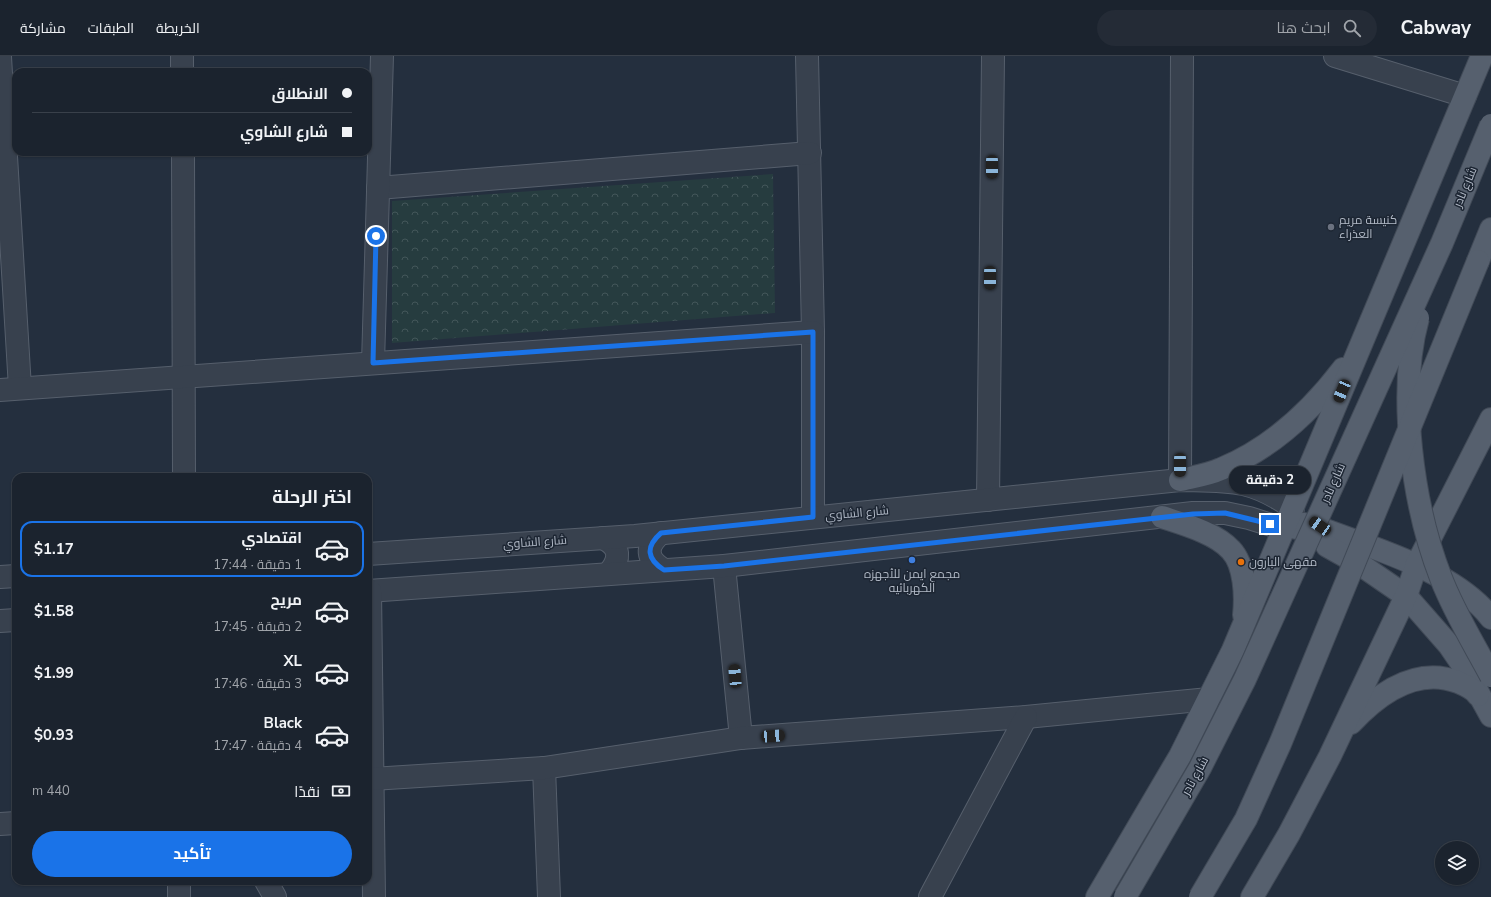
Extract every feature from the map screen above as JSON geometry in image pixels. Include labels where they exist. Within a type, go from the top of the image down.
[{"type":"main road","points":[[1097,897],[1180,756],[1233,650],[1269,565],[1288,530],[1292,508],[1482,56]]},
{"type":"main road","name":"شارع نادر","points":[[1125,897],[1200,768],[1244,680],[1442,243],[1491,125]]},
{"type":"main road","points":[[1200,897],[1246,820],[1280,744],[1491,229]]},
{"type":"main road","points":[[1442,243],[1426,291],[1412,342],[1408,385],[1410,430],[1421,510],[1430,545],[1451,599],[1491,676]]},
{"type":"main road","points":[[1180,480],[1220,470],[1250,456],[1276,437],[1304,414],[1327,390],[1345,367],[1366,332]]},
{"type":"main road","points":[[1330,756],[1406,596],[1410,563],[1440,520],[1491,419]]},
{"type":"main road","points":[[1292,508],[1361,565],[1406,596],[1449,645],[1464,667],[1489,711]]},
{"type":"main road","points":[[1162,517],[1194,528],[1213,537],[1232,550],[1242,572],[1246,592],[1244,614],[1233,650]]},
{"type":"main road","points":[[1288,530],[1302,524],[1312,525],[1329,540],[1410,563],[1452,584],[1483,607],[1491,618]]},
{"type":"main road","points":[[1252,897],[1289,834],[1343,732],[1364,710],[1385,693],[1410,681],[1428,677],[1445,677],[1476,692],[1489,711]]},
{"type":"street","points":[[182,56],[182,68]]},
{"type":"street","points":[[373,363],[382,56]]},
{"type":"street","points":[[808,56],[813,332],[813,517]]},
{"type":"street","points":[[988,500],[993,56]]},
{"type":"street","points":[[1180,480],[1182,56]]},
{"type":"street","points":[[1335,56],[1464,96]]},
{"type":"street","points":[[0,57],[10,389],[813,332]]},
{"type":"street","points":[[378,188],[810,154]]},
{"type":"street","points":[[183,156],[184,473]]},
{"type":"street","name":"شارع الشاوي","points":[[372,554],[661,533],[1180,480],[1227,481],[1242,483],[1257,487],[1292,508]]},
{"type":"street","points":[[372,591],[724,566],[1193,514],[1225,513],[1249,518],[1288,530]]},
{"type":"street","points":[[661,533],[651,544],[650,553],[654,562],[664,570]]},
{"type":"street","points":[[602,538],[613,544],[617,554],[617,562],[608,574]]},
{"type":"street","points":[[724,566],[741,738]]},
{"type":"street","points":[[0,577],[12,576]]},
{"type":"street","points":[[0,622],[12,620]]},
{"type":"street","points":[[372,778],[544,768],[741,738],[1026,717],[1209,699]]},
{"type":"street","points":[[930,897],[1026,717]]},
{"type":"street","points":[[544,768],[549,897]]},
{"type":"street","points":[[0,824],[12,823]]},
{"type":"street","points":[[372,870],[374,897]]},
{"type":"street","points":[[179,885],[179,897]]},
{"type":"street","points":[[268,885],[275,897]]},
{"type":"green space","points":[[773,174],[775,313],[392,343],[392,201]]},
{"type":"place","name":"كنيسة مريم العذراء","points":[[1331,227]]},
{"type":"place","name":"مجمع ايمن للأجهزه الكهربائيه","points":[[912,560]]},
{"type":"place","name":"مقهى البارون","points":[[1241,562]]},
{"type":"route","points":[[376,236],[373,363],[813,332],[813,517],[661,533],[651,544],[650,553],[654,562],[664,570],[724,566],[1193,514],[1225,513],[1270,524]]}]
